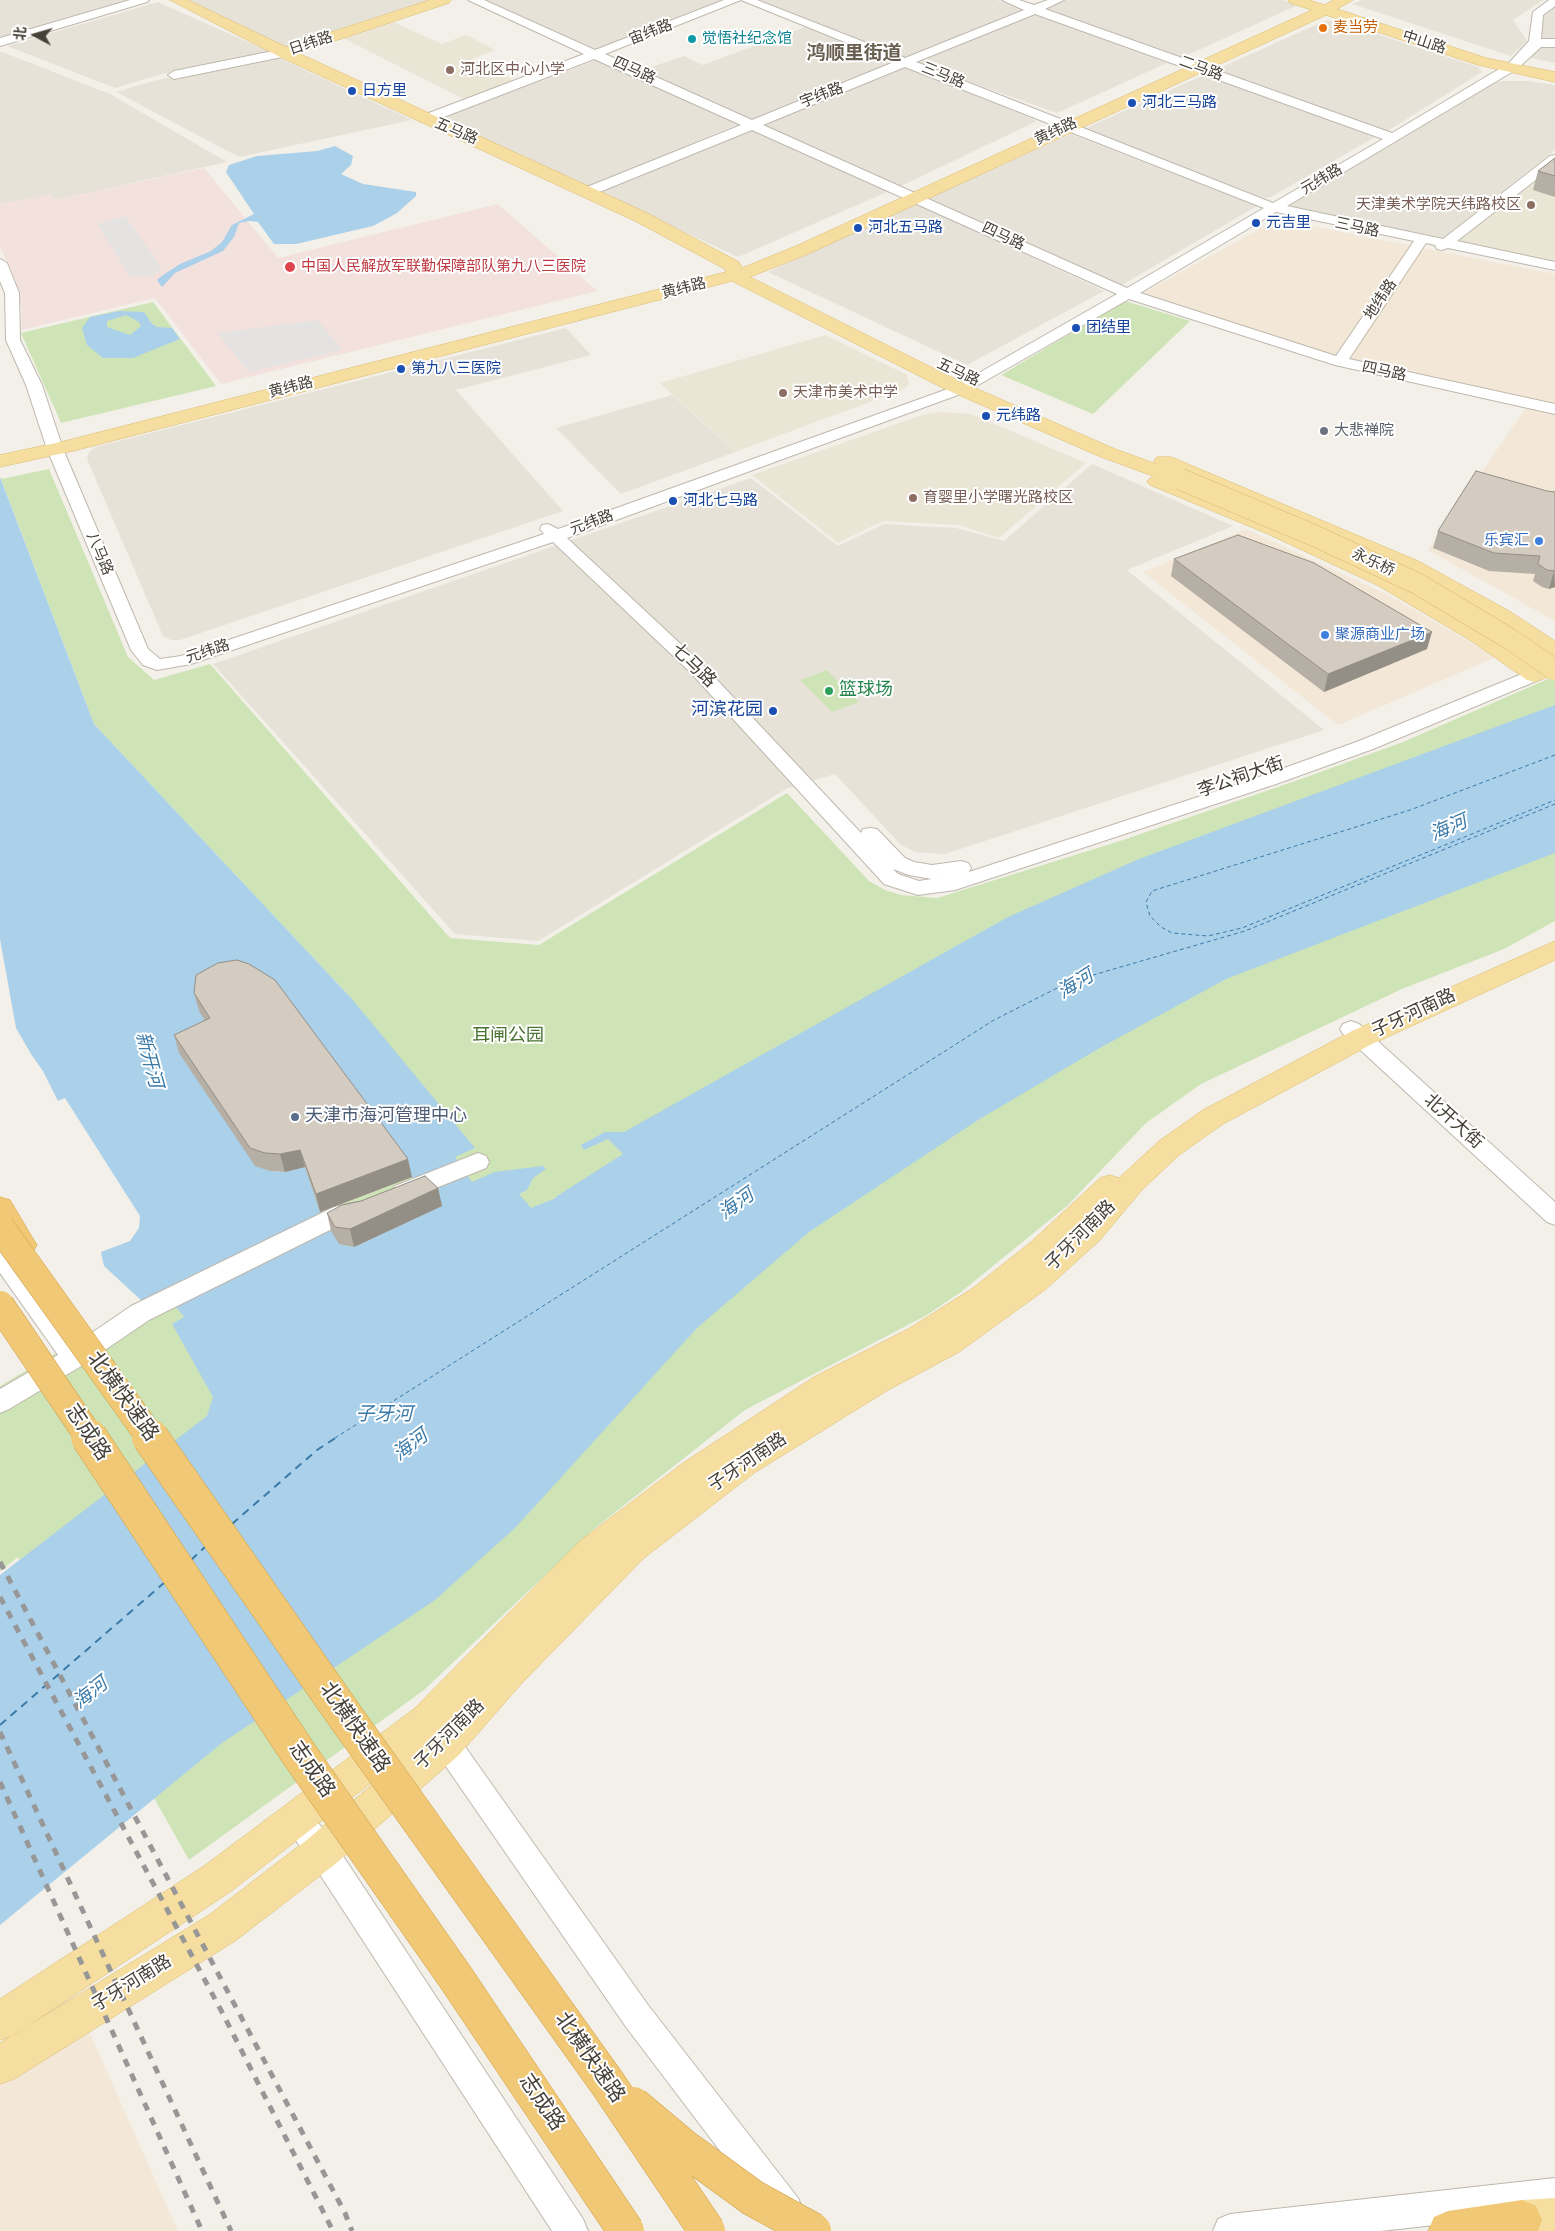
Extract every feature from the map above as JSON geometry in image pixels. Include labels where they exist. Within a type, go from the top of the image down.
[{"type":"highway","points":[[0,1208],[64,1316]]},
{"type":"highway","name":"北横快速路","points":[[0,1227],[154,1442],[345,1716],[608,2084],[707,2231]]},
{"type":"highway","name":"志成路","points":[[1,1308],[112,1469],[299,1754],[456,1978],[626,2231]]},
{"type":"highway","points":[[608,2084],[683,2147],[753,2198],[813,2231]]},
{"type":"highway","points":[[1448,2231],[1538,2219]]},
{"type":"main road","name":"五马路","points":[[177,0],[283,53],[641,217],[740,271],[964,383],[1114,448],[1184,475]]},
{"type":"main road","name":"日纬路","points":[[283,53],[444,0]]},
{"type":"main road","name":"黄纬路","points":[[2,453],[57,444],[740,271],[802,250],[909,195],[1064,125],[1322,3]]},
{"type":"main road","name":"中山路","points":[[1322,3],[1510,66],[1555,79]]},
{"type":"main road","points":[[1510,66],[1555,70]]},
{"type":"main road","points":[[1491,78],[1510,66],[1555,70]]},
{"type":"main road","points":[[1114,448],[1183,458],[1305,502],[1431,558],[1498,594],[1555,630]]},
{"type":"main road","points":[[1114,448],[1168,486],[1275,530],[1384,581],[1537,670]]},
{"type":"main road","name":"永乐桥","points":[[1184,475],[1411,565],[1501,616],[1555,651]]},
{"type":"main road","name":"永乐桥","points":[[1184,475],[1418,584],[1510,639],[1537,670]]},
{"type":"main road","name":"李公祠大街","points":[[1537,670],[1555,651]]},
{"type":"main road","name":"李公祠大街","points":[[1537,670],[1555,666]]},
{"type":"main road","name":"子牙河南路","points":[[0,2065],[222,1928],[321,1852],[447,1743],[509,1674],[632,1548],[743,1463],[877,1381],[948,1343],[1036,1280],[1090,1232],[1131,1183],[1170,1148],[1213,1117],[1356,1034],[1555,936]]},
{"type":"main road","name":"子牙河南路","points":[[0,2021],[217,1879],[427,1720],[592,1551],[694,1473],[825,1386],[921,1336],[983,1296],[1041,1250],[1158,1138],[1202,1104],[1356,1034],[1555,950]]},
{"type":"street","points":[[0,42],[143,0]]},
{"type":"street","name":"四马路","points":[[474,0],[1126,294],[1340,362],[1555,409]]},
{"type":"street","name":"宙纬路","points":[[426,119],[735,0]]},
{"type":"street","name":"三马路","points":[[747,0],[1271,206],[1444,245],[1555,267]]},
{"type":"street","name":"二马路","points":[[1008,0],[1391,137]]},
{"type":"street","name":"宇纬路","points":[[587,192],[1058,0]]},
{"type":"street","points":[[1510,66],[1535,42],[1536,16],[1555,1]]},
{"type":"street","points":[[1536,16],[1555,18]]},
{"type":"street","points":[[1510,66],[1538,43],[1555,43]]},
{"type":"street","name":"日纬路","points":[[174,75],[283,53]]},
{"type":"street","points":[[1491,78],[1520,74],[1555,79]]},
{"type":"street","name":"元纬路","points":[[158,659],[186,660],[558,530],[964,383],[1126,294],[1271,206],[1491,78]]},
{"type":"street","points":[[1444,245],[1555,159]]},
{"type":"street","name":"地纬路","points":[[1340,362],[1421,240]]},
{"type":"street","name":"八马路","points":[[0,263],[12,293],[13,340],[34,385],[140,650],[148,661],[158,659]]},
{"type":"street","name":"七马路","points":[[558,530],[775,750],[891,879],[918,879]]},
{"type":"street","name":"李公祠大街","points":[[918,879],[948,885],[1272,780],[1366,745],[1537,670]]},
{"type":"street","name":"北开大街","points":[[1356,1034],[1555,1216]]},
{"type":"street","points":[[0,1402],[74,1358],[140,1313],[342,1213],[356,1211],[472,1164]]},
{"type":"street","points":[[0,1254],[74,1358]]},
{"type":"street","points":[[427,1720],[447,1743],[506,1832],[638,2016],[802,2231]]},
{"type":"street","points":[[296,1818],[321,1852],[571,2231]]},
{"type":"street","points":[[1230,2231],[1472,2202],[1555,2195]]},
{"type":"shaded area","points":[[0,0],[130,0],[0,39]]},
{"type":"shaded area","points":[[185,0],[429,0],[284,47]]},
{"type":"shaded area","points":[[482,0],[725,0],[598,50]]},
{"type":"shaded area","points":[[755,0],[997,0],[1024,10],[907,58]]},
{"type":"shaded area","points":[[1065,0],[1283,0],[1298,5],[1181,58],[1043,9]]},
{"type":"shaded area","points":[[1362,0],[1543,0],[1513,20],[1527,41],[1511,56],[1352,4]]},
{"type":"shaded area","points":[[158,2],[270,52],[162,74],[115,88],[7,46]]},
{"type":"shaded area","points":[[1555,5],[1555,41],[1539,40],[1542,14]]},
{"type":"shaded area","points":[[1034,13],[1167,63],[1057,113],[917,63]]},
{"type":"shaded area","points":[[1327,20],[1340,22],[1478,67],[1482,72],[1386,132],[1213,71]]},
{"type":"shaded area","name":"河北区中心小学","points":[[393,22],[442,44],[466,35],[495,50],[472,59],[515,81],[464,99],[343,38]]},
{"type":"shaded area","points":[[805,27],[896,63],[752,121],[640,71],[684,56],[703,65]]},
{"type":"shaded area","points":[[1540,45],[1555,45],[1555,63],[1527,57]]},
{"type":"shaded area","points":[[0,51],[110,94],[227,162],[56,200],[50,195],[0,204]]},
{"type":"shaded area","name":"日方里","points":[[277,57],[412,120],[239,157],[116,92],[157,80]]},
{"type":"shaded area","points":[[597,60],[738,124],[589,187],[438,119]]},
{"type":"shaded area","points":[[908,66],[1037,121],[901,186],[759,124]]},
{"type":"shaded area","points":[[1206,74],[1375,137],[1271,197],[1264,198],[1084,129]]},
{"type":"shaded area","points":[[1528,81],[1555,85],[1555,150],[1443,238],[1286,206],[1494,83]]},
{"type":"shaded area","points":[[751,128],[889,191],[738,257],[598,192]]},
{"type":"shaded area","name":"团结里","points":[[1071,134],[1257,206],[1120,286],[927,198]]},
{"type":"shaded area","name":"天津美术学院天纬路校区","points":[[1555,167],[1555,262],[1457,242]]},
{"type":"shaded area","name":"中国人民解放军联勤保障部队第九八三医院","points":[[204,168],[278,258],[498,204],[597,291],[221,384],[155,298],[21,330],[22,310],[14,277],[0,247],[0,204],[50,195],[56,200]]},
{"type":"shaded area","points":[[916,203],[1104,291],[967,365],[768,272]]},
{"type":"shaded area","points":[[125,216],[162,268],[151,277],[130,276],[97,224]]},
{"type":"shaded area","points":[[1286,221],[1555,274],[1555,621],[1428,550],[1528,405],[1348,362],[1139,295],[1269,224]]},
{"type":"shaded area","points":[[318,320],[342,350],[249,372],[217,333]]},
{"type":"shaded area","points":[[566,328],[591,355],[456,390],[563,511],[180,640],[171,640],[163,636],[87,459],[89,452],[95,447]]},
{"type":"shaded area","name":"天津市美术中学","points":[[826,335],[907,375],[909,384],[902,390],[735,452],[660,383]]},
{"type":"shaded area","points":[[672,395],[735,452],[621,494],[556,428]]},
{"type":"shaded area","name":"育婴里小学曙光路校区","points":[[940,412],[971,414],[1086,463],[999,538],[959,525],[883,521],[838,543],[752,475],[922,415]]},
{"type":"shaded area","points":[[1092,464],[1233,526],[1127,570],[1324,730],[945,854],[915,852],[901,845],[835,774],[786,789],[538,941],[455,934],[213,664],[751,478],[838,546],[884,524],[956,528],[1004,541]]},
{"type":"shaded area","points":[[1246,529],[1388,595],[1496,657],[1338,725],[1143,572]]},
{"type":"shaded area","points":[[73,1995],[178,2231],[0,2231],[0,2047]]},
{"type":"green space","points":[[1125,301],[1190,321],[1093,414],[1001,375]]},
{"type":"green space","points":[[153,302],[216,386],[61,423],[21,333]]},
{"type":"green space","name":"耳闸公园","points":[[49,469],[128,657],[154,680],[210,664],[450,938],[539,945],[787,793],[869,881],[885,890],[901,895],[937,898],[1120,841],[1301,779],[1403,742],[1555,676],[1555,921],[1504,949],[1402,989],[1201,1084],[1146,1123],[1068,1205],[961,1292],[927,1315],[745,1410],[594,1529],[424,1690],[189,1860],[18,1557],[0,1571],[0,1386],[129,1310],[321,1214],[285,1172],[270,1171],[255,1166],[243,1148],[287,1125],[352,999],[94,724],[1,479]]},
{"type":"green space","name":"篮球场","points":[[827,670],[859,702],[832,712],[800,680]]},
{"type":"water","points":[[335,146],[353,156],[351,165],[341,174],[363,184],[416,192],[416,196],[397,213],[373,226],[296,244],[274,244],[258,222],[239,223],[234,237],[223,251],[175,273],[162,287],[157,280],[163,275],[180,264],[211,251],[222,242],[232,225],[254,214],[226,172],[229,165],[257,156],[317,151]]},
{"type":"water","points":[[120,311],[144,312],[152,324],[157,327],[172,328],[180,339],[133,358],[103,358],[87,345],[82,328],[90,317]],"holes":[[[126,315],[139,322],[141,326],[130,335],[107,327],[107,321]]]},
{"type":"water","name":"子牙河","points":[[0,477],[94,724],[352,999],[475,1148],[455,1157],[472,1182],[494,1172],[543,1166],[546,1169],[533,1178],[527,1190],[519,1194],[531,1208],[556,1198],[623,1154],[608,1139],[584,1150],[581,1145],[605,1132],[624,1132],[1008,917],[1139,859],[1555,705],[1555,853],[1226,979],[1098,1049],[978,1120],[809,1232],[697,1328],[516,1527],[435,1600],[222,1743],[0,1925],[0,1575],[207,1416],[213,1397],[172,1324],[184,1317],[163,1291],[143,1302],[104,1266],[101,1252],[130,1241],[139,1228],[140,1216],[65,1098],[58,1101],[43,1071],[16,1028],[0,939]],"holes":[[[279,998],[416,1183],[441,1206],[354,1247],[339,1244],[321,1214],[305,1167],[285,1172],[270,1171],[216,1036]]]},
{"type":"building","points":[[1555,158],[1555,176],[1538,171]]},
{"type":"building","points":[[1476,471],[1555,492],[1555,571],[1547,570],[1538,564],[1540,556],[1494,553],[1438,531]]},
{"type":"building","name":"聚源商业广场","points":[[1238,535],[1314,563],[1432,632],[1328,674],[1174,559]]},
{"type":"building","name":"天津市海河管理中心","points":[[237,960],[249,964],[275,980],[408,1159],[316,1194],[300,1150],[280,1154],[265,1153],[250,1148],[174,1035],[210,1018],[194,993],[196,975],[218,963]]},
{"type":"building","points":[[425,1176],[438,1188],[350,1229],[335,1227],[327,1213],[342,1205],[361,1201]]},
{"type":"ferry route","points":[[1555,755],[1410,810],[1152,891],[1146,902],[1150,916],[1161,927],[1172,933],[1208,936],[1242,928],[1555,800]]},
{"type":"ferry route","points":[[335,1438],[994,1020],[1069,982],[1245,931],[1555,804]]},
{"type":"ferry route","points":[[232,1524],[317,1450],[337,1437]]},
{"type":"ferry route","points":[[191,1560],[205,1547]]},
{"type":"ferry route","points":[[0,1725],[165,1582]]},
{"type":"railway","points":[[0,1562],[345,2213],[352,2231]]},
{"type":"railway","points":[[0,1597],[223,2014],[333,2231]]},
{"type":"railway","points":[[0,1732],[231,2231]]},
{"type":"railway","points":[[0,1782],[202,2231]]},
{"type":"place","name":"麦当劳","points":[[1323,28]]},
{"type":"place","name":"觉悟社纪念馆","points":[[692,39]]},
{"type":"place","name":"河北区中心小学","points":[[450,70]]},
{"type":"place","name":"日方里","points":[[352,91]]},
{"type":"place","name":"河北三马路","points":[[1132,103]]},
{"type":"place","name":"天津美术学院天纬路校区","points":[[1531,205]]},
{"type":"place","name":"元吉里","points":[[1256,223]]},
{"type":"place","name":"河北五马路","points":[[858,228]]},
{"type":"place","name":"中国人民解放军联勤保障部队第九八三医院","points":[[290,267]]},
{"type":"place","name":"团结里","points":[[1076,328]]},
{"type":"place","name":"第九八三医院","points":[[401,369]]},
{"type":"place","name":"天津市美术中学","points":[[783,393]]},
{"type":"place","name":"元纬路","points":[[986,416]]},
{"type":"place","name":"大悲禅院","points":[[1324,431]]},
{"type":"place","name":"育婴里小学曙光路校区","points":[[913,498]]},
{"type":"place","name":"河北七马路","points":[[673,501]]},
{"type":"place","name":"乐宾汇","points":[[1539,541]]},
{"type":"place","name":"聚源商业广场","points":[[1325,635]]},
{"type":"place","name":"篮球场","points":[[829,691]]},
{"type":"place","name":"河滨花园","points":[[773,711]]},
{"type":"place","name":"天津市海河管理中心","points":[[295,1117]]},
{"type":"district","name":"鸿顺里街道","points":[[854,54]]},
{"type":"water label","name":"海河","points":[[1449,829]]},
{"type":"water label","name":"海河","points":[[1076,985]]},
{"type":"water label","name":"新开河","points":[[148,1060]]},
{"type":"water label","name":"海河","points":[[737,1205]]},
{"type":"water label","name":"海河","points":[[411,1446]]},
{"type":"water label","name":"海河","points":[[91,1694]]}]
